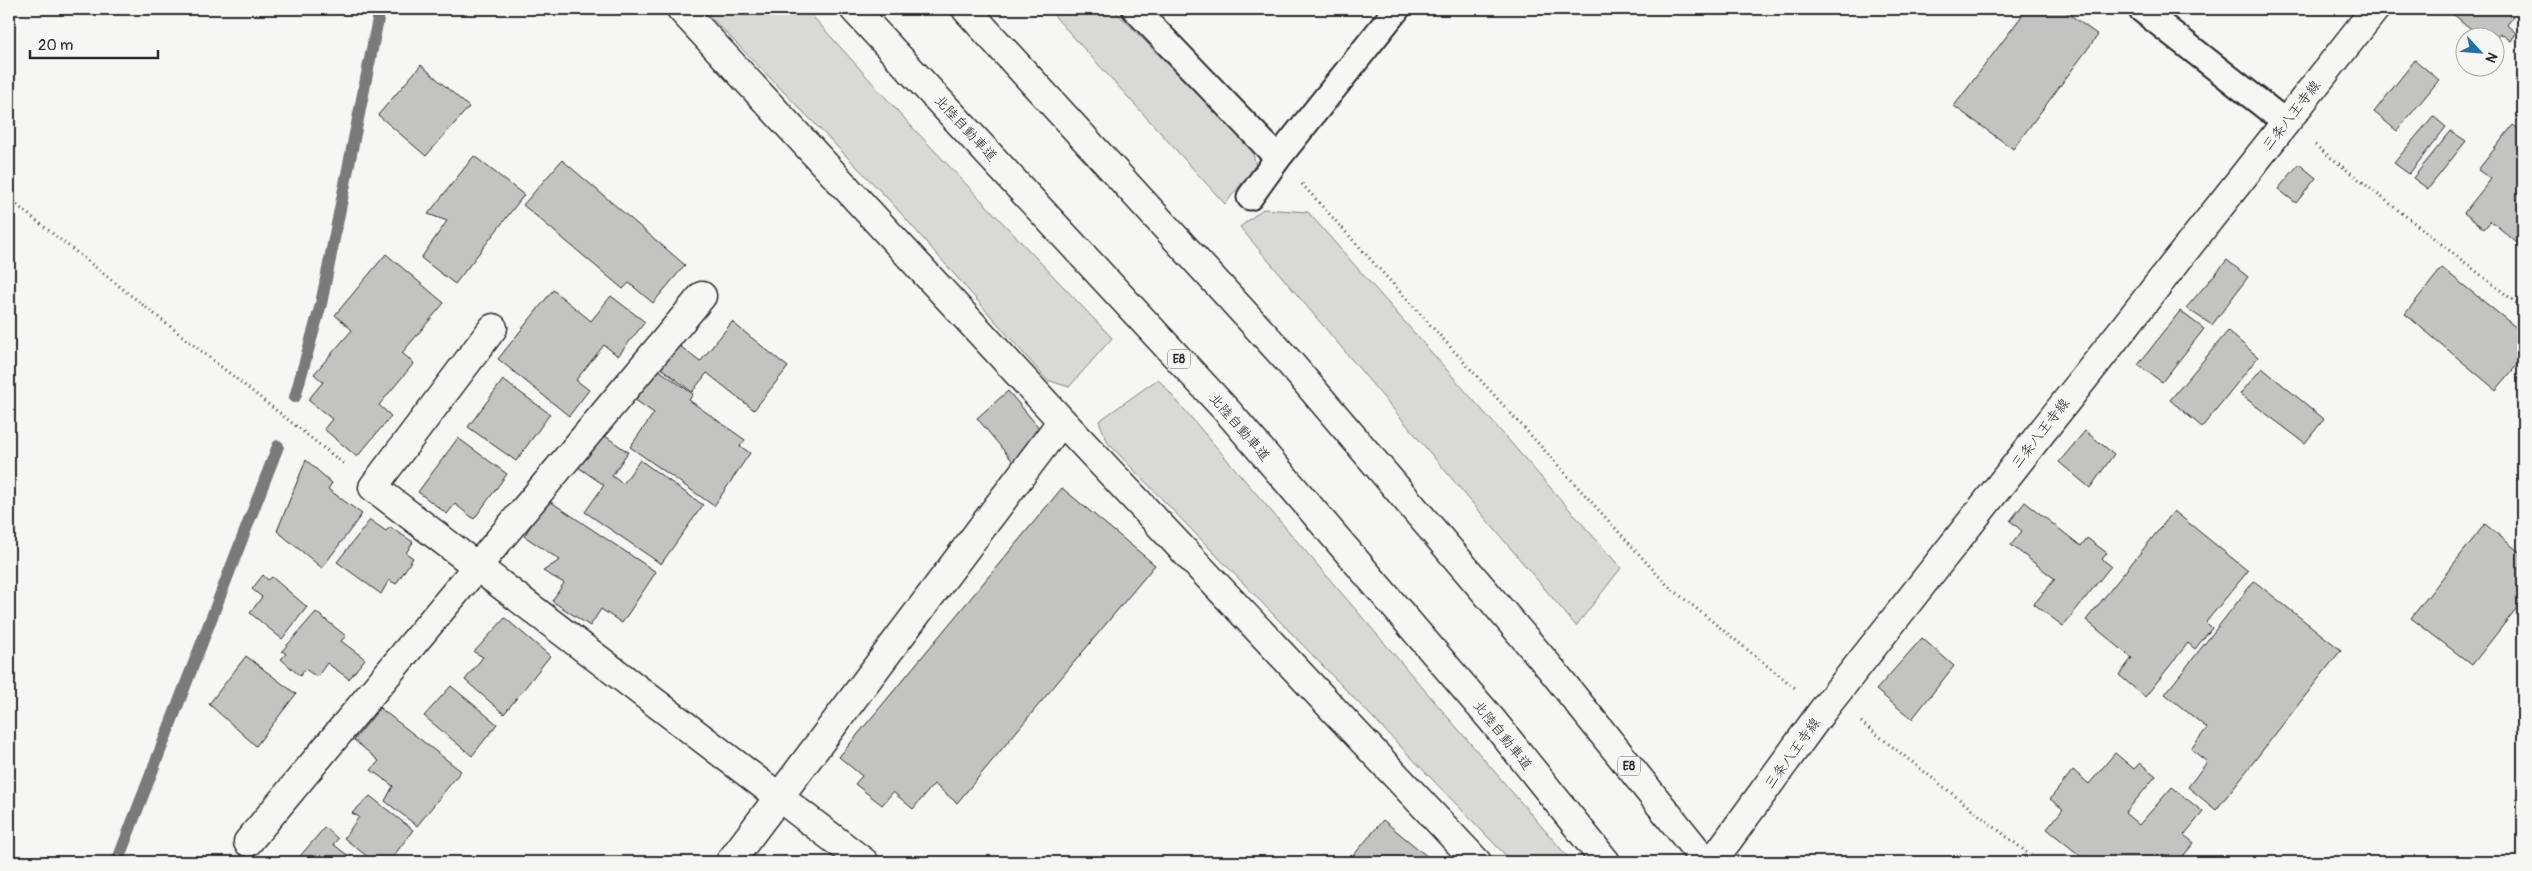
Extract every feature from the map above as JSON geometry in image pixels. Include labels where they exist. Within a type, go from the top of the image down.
[{"type":"main road","points":[[681,9],[1062,421],[1477,862]]},
{"type":"main road","name":"北陸自動車道","points":[[854,9],[1229,413],[1492,720],[1606,862]]},
{"type":"main road","name":"E8","points":[[966,9],[1290,363],[1552,670],[1706,862]]},
{"type":"main road","name":"三条八王寺線","points":[[1712,862],[1827,704],[2375,9]]},
{"type":"main road","points":[[248,842],[702,296]]},
{"type":"main road","points":[[493,328],[373,487],[864,862]]},
{"type":"main road","points":[[730,862],[1062,421]]},
{"type":"lane","points":[[1135,9],[1278,158]]},
{"type":"lane","points":[[1250,197],[1278,158],[1397,9]]},
{"type":"lane","points":[[2141,9],[2285,122]]},
{"type":"path","points":[[2285,122],[2523,308]]},
{"type":"path","points":[[1278,158],[1667,585],[2039,862]]},
{"type":"path","points":[[9,199],[373,487]]},
{"type":"shaded area","points":[[703,9],[806,9],[913,128],[1112,338],[1069,387],[1047,380],[891,202]]},
{"type":"shaded area","points":[[1048,9],[1113,9],[1252,149],[1256,166],[1225,204]]},
{"type":"shaded area","points":[[1263,209],[1308,212],[1621,568],[1576,626],[1240,227]]},
{"type":"shaded area","points":[[1158,379],[1572,862],[1512,862],[1108,443],[1099,421]]},
{"type":"building","points":[[2027,9],[2062,9],[2098,35],[2013,149],[1954,106]]},
{"type":"building","points":[[2447,9],[2503,9],[2513,17],[2507,25],[2516,33],[2511,41],[2504,36],[2504,28],[2470,28]]},
{"type":"building","points":[[2415,60],[2439,80],[2397,131],[2374,112]]},
{"type":"building","points":[[421,65],[469,107],[426,156],[378,115]]},
{"type":"building","points":[[2433,116],[2446,127],[2409,174],[2394,163]]},
{"type":"building","points":[[2513,125],[2523,133],[2523,248],[2491,221],[2484,229],[2464,213],[2491,179],[2478,170]]},
{"type":"building","points":[[2451,131],[2466,141],[2428,189],[2413,178]]},
{"type":"building","points":[[474,156],[524,195],[455,284],[421,258],[447,221],[428,214]]},
{"type":"building","points":[[562,160],[685,265],[653,303],[629,283],[623,289],[523,205]]},
{"type":"building","points":[[2299,164],[2316,178],[2296,203],[2278,189]]},
{"type":"building","points":[[386,254],[444,303],[402,353],[414,363],[379,405],[391,416],[357,457],[324,429],[332,419],[308,400],[323,382],[314,374],[352,330],[335,315]]},
{"type":"building","points":[[2227,260],[2248,277],[2212,325],[2186,308]]},
{"type":"building","points":[[2442,268],[2523,333],[2523,358],[2496,390],[2405,314]]},
{"type":"building","points":[[553,290],[591,321],[611,296],[645,322],[618,356],[604,345],[576,380],[589,390],[569,416],[498,359]]},
{"type":"building","points":[[2180,311],[2204,329],[2162,382],[2138,365]]},
{"type":"building","points":[[732,322],[788,367],[754,410],[707,373],[692,392],[657,365],[675,342],[700,362]]},
{"type":"building","points":[[2228,331],[2258,357],[2202,427],[2170,400]]},
{"type":"building","points":[[653,366],[693,394],[689,400],[745,440],[740,446],[750,453],[714,506],[630,447],[654,413],[631,397]]},
{"type":"building","points":[[2262,368],[2324,419],[2305,443],[2240,394]]},
{"type":"building","points":[[503,380],[550,414],[516,461],[468,427]]},
{"type":"building","points":[[1008,391],[1046,436],[1015,464],[977,418]]},
{"type":"building","points":[[598,431],[628,452],[612,476],[623,484],[640,460],[703,505],[661,564],[585,512],[604,485],[575,465]]},
{"type":"building","points":[[2085,431],[2114,454],[2090,488],[2059,462]]},
{"type":"building","points":[[458,438],[507,474],[474,519],[455,504],[447,514],[418,492]]},
{"type":"building","points":[[306,460],[332,483],[328,489],[362,514],[322,568],[277,531]]},
{"type":"building","points":[[1062,488],[1155,565],[957,803],[934,784],[913,809],[893,792],[882,805],[855,784],[862,776],[839,757]]},
{"type":"building","points":[[548,500],[656,572],[622,623],[601,609],[590,626],[552,601],[564,583],[543,571],[560,560],[524,536]]},
{"type":"building","points":[[2025,502],[2081,546],[2087,538],[2107,553],[2102,559],[2111,566],[2063,626],[2034,604],[2055,579],[2011,545],[2022,531],[2010,521]]},
{"type":"building","points":[[2174,511],[2248,571],[2206,622],[2212,628],[2195,649],[2188,643],[2145,697],[2119,675],[2132,658],[2086,620]]},
{"type":"building","points":[[370,520],[386,531],[390,527],[413,542],[406,553],[413,558],[396,584],[389,580],[381,594],[337,562]]},
{"type":"building","points":[[2485,524],[2523,555],[2523,600],[2472,665],[2411,618]]},
{"type":"building","points":[[263,575],[268,580],[272,577],[307,607],[282,639],[250,613],[262,597],[252,589]]},
{"type":"building","points":[[2254,581],[2341,650],[2216,810],[2188,787],[2207,762],[2191,749],[2207,728],[2165,694]]},
{"type":"building","points":[[316,612],[346,636],[341,641],[365,659],[349,679],[327,663],[317,677],[305,669],[300,676],[281,659],[286,654],[282,651]]},
{"type":"building","points":[[505,618],[550,656],[504,714],[465,680],[483,657],[474,652]]},
{"type":"building","points":[[1922,638],[1954,666],[1912,719],[1876,690]]},
{"type":"building","points":[[246,656],[296,694],[256,746],[209,704]]},
{"type":"building","points":[[451,686],[497,724],[472,756],[424,716]]},
{"type":"building","points":[[380,708],[461,771],[417,826],[385,801],[393,786],[371,770],[379,761],[354,740]]},
{"type":"building","points":[[2115,753],[2134,769],[2140,763],[2156,776],[2125,813],[2139,825],[2172,787],[2203,812],[2184,835],[2194,843],[2178,862],[2088,862],[2047,829],[2063,809],[2050,799],[2073,770],[2089,784]]},
{"type":"building","points":[[370,796],[413,830],[389,862],[374,862],[344,838],[359,817],[352,813]]},
{"type":"building","points":[[1383,820],[1434,862],[1348,862]]},
{"type":"building","points":[[325,827],[338,839],[333,844],[356,862],[295,862]]},
{"type":"waterway","points":[[295,397],[321,304],[380,9]]},
{"type":"waterway","points":[[117,862],[278,446]]}]
